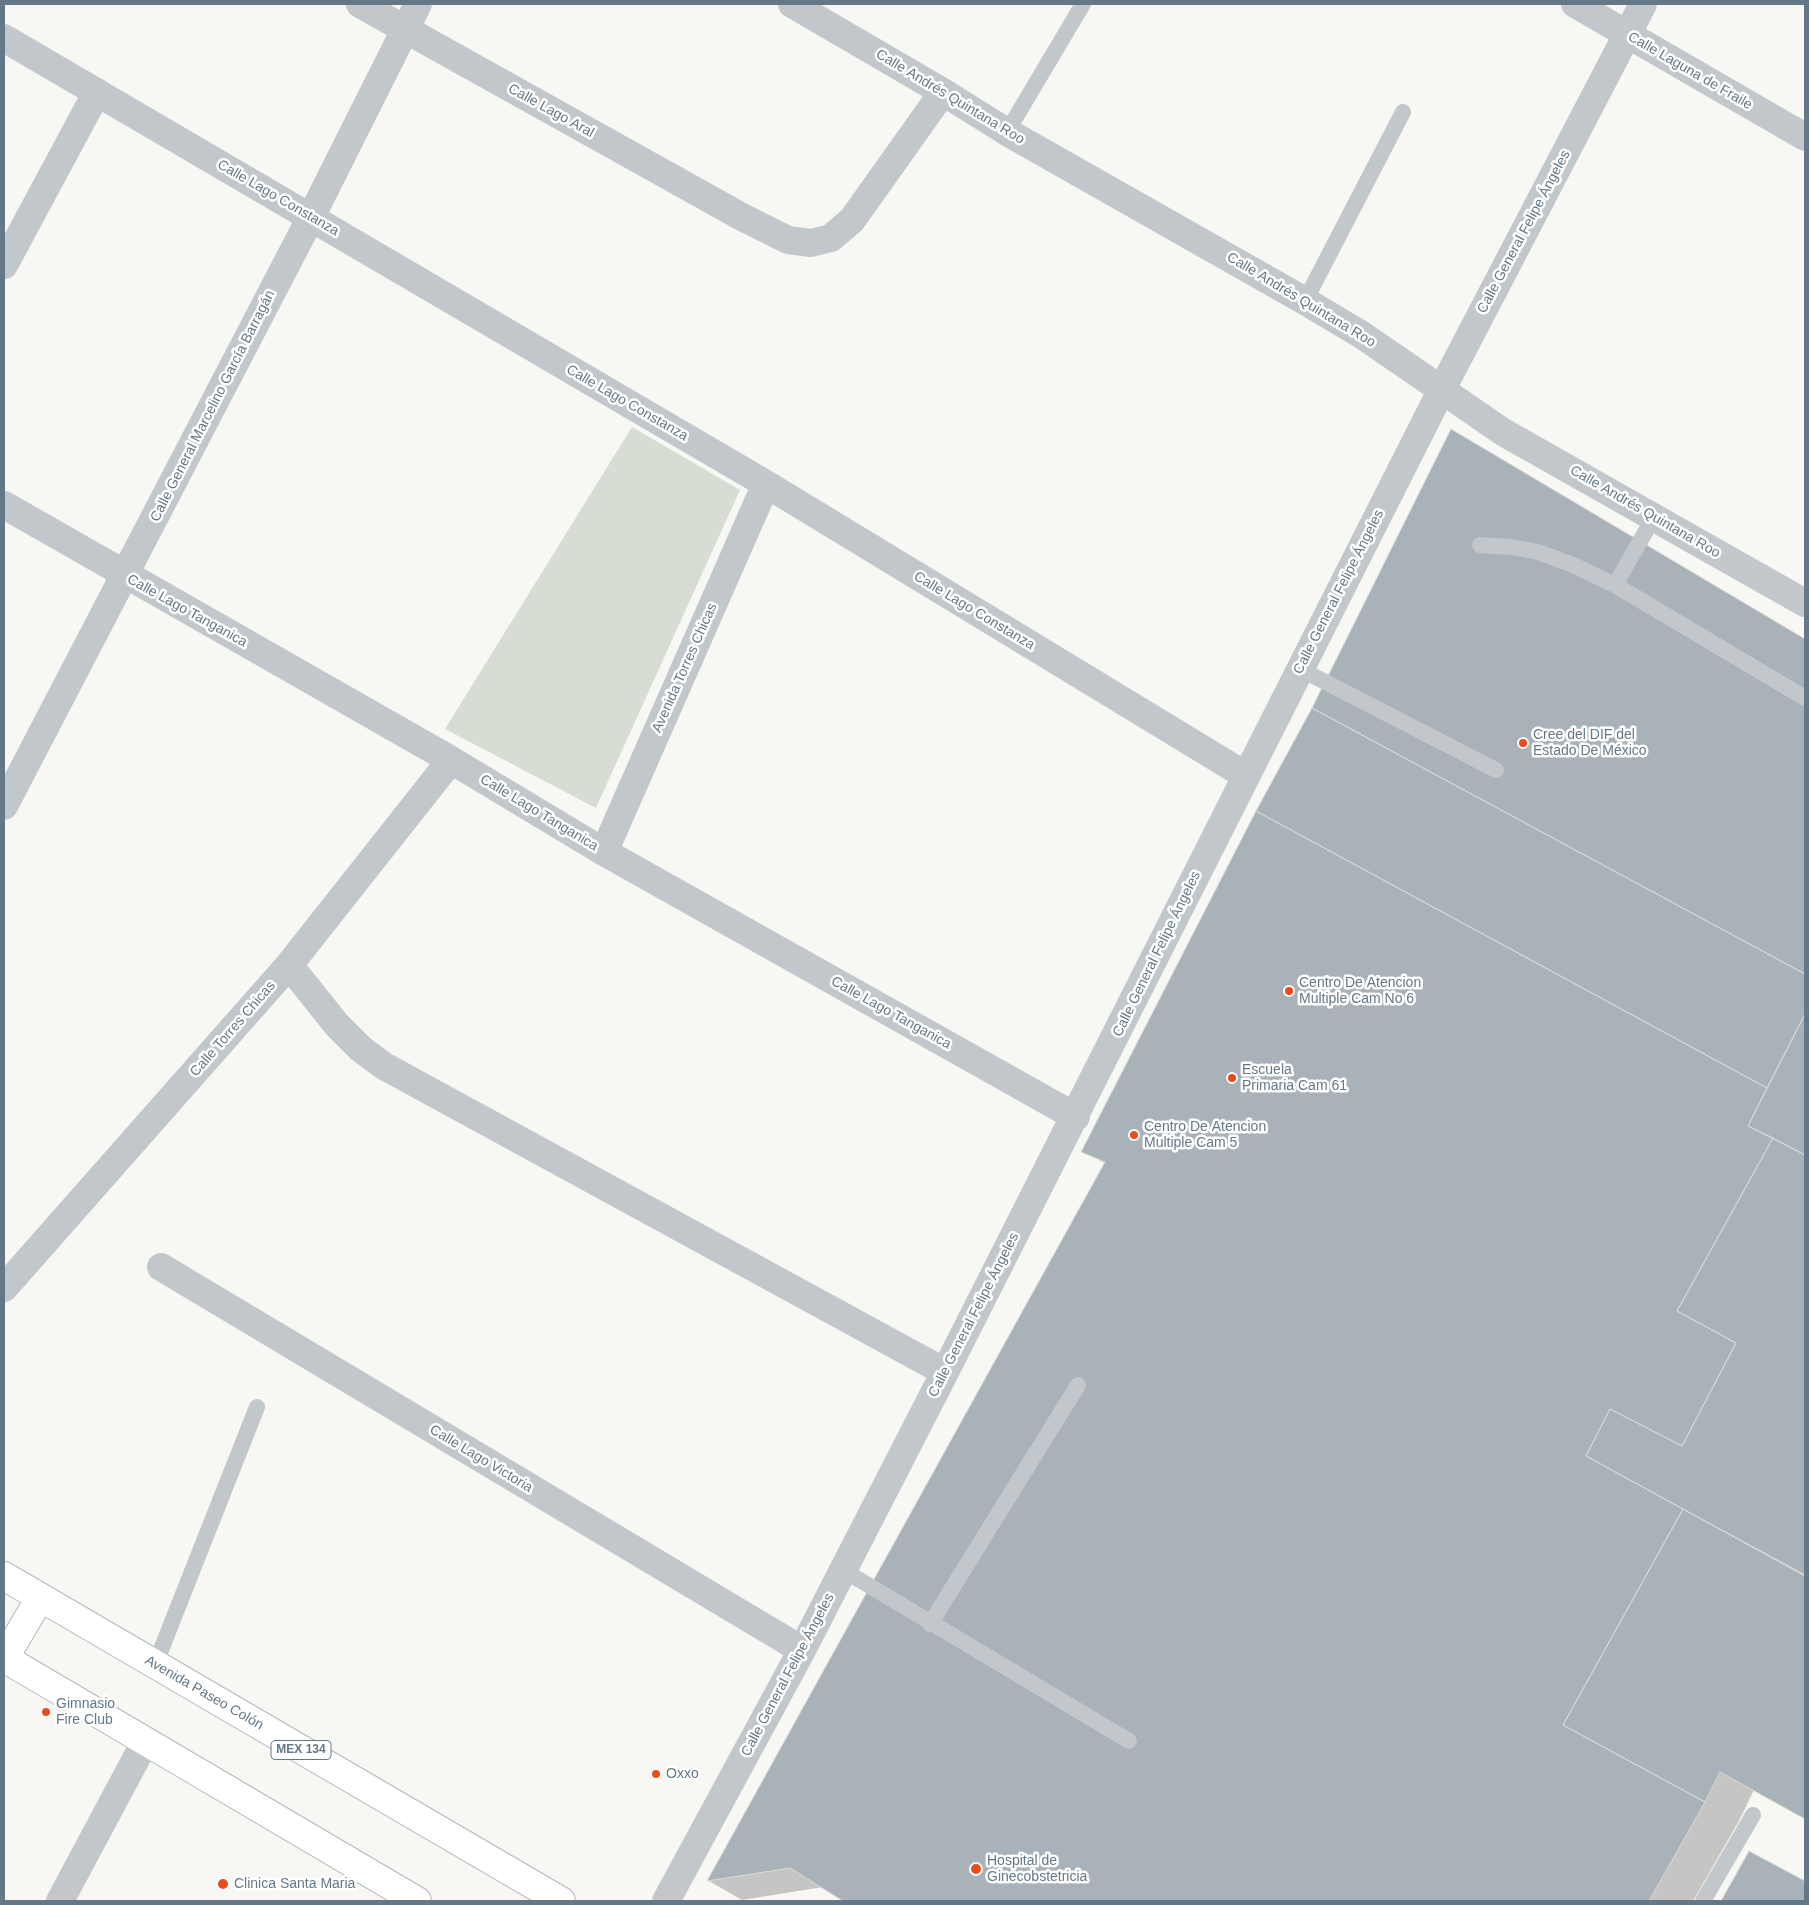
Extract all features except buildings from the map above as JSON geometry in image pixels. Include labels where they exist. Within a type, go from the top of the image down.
[{"type":"main road","name":"Avenida Paseo Colón","points":[[4,1576],[561,1901]]},
{"type":"main road","points":[[40,1598],[4,1659],[417,1901]]},
{"type":"street","name":"Calle Lago Aral","points":[[360,4],[742,217],[788,240],[811,242],[831,238],[852,220],[943,92]]},
{"type":"street","name":"Calle General Marcelino García Barragán","points":[[4,806],[311,217],[418,4]]},
{"type":"street","name":"Calle Andrés Quintana Roo","points":[[792,4],[943,92],[1007,132],[1362,335],[1503,432],[1805,603]]},
{"type":"street","name":"Calle Laguna de Fraile","points":[[1575,4],[1805,137]]},
{"type":"street","name":"Calle General Felipe Ángeles","points":[[666,1901],[802,1650],[1076,1117],[1245,775],[1441,391],[1642,4]]},
{"type":"street","name":"Calle Lago Constanza","points":[[4,38],[766,484],[1245,775]]},
{"type":"street","points":[[4,265],[97,92]]},
{"type":"street","name":"Avenida Torres Chicas","points":[[604,852],[766,484]]},
{"type":"street","name":"Calle Lago Tanganica","points":[[4,505],[451,760],[604,852],[1076,1117]]},
{"type":"street","name":"Calle Torres Chicas","points":[[4,1288],[289,965],[451,760]]},
{"type":"street","points":[[289,965],[337,1026],[361,1049],[384,1066],[945,1372]]},
{"type":"street","name":"Calle Lago Victoria","points":[[161,1267],[802,1650]]},
{"type":"street","points":[[60,1901],[145,1742]]},
{"type":"lane","points":[[1007,132],[1082,4]]},
{"type":"lane","points":[[1305,301],[1403,112]]},
{"type":"lane","points":[[1615,585],[1654,517]]},
{"type":"lane","points":[[1480,546],[1512,547],[1538,552],[1573,565],[1615,585],[1805,698]]},
{"type":"lane","points":[[1300,669],[1496,770]]},
{"type":"lane","points":[[930,1624],[1078,1385]]},
{"type":"lane","points":[[155,1665],[256,1407]]},
{"type":"lane","points":[[843,1570],[930,1624],[1129,1741]]},
{"type":"lane","points":[[1703,1901],[1753,1815]]},
{"type":"shaded area","points":[[632,427],[740,490],[596,808],[445,729]]},
{"type":"place","name":"Cree del DIF del Estado De México","points":[[1523,743]]},
{"type":"place","name":"Centro De Atencion Multiple Cam No 6","points":[[1289,991]]},
{"type":"place","name":"Escuela Primaria Cam 61","points":[[1232,1078]]},
{"type":"place","name":"Centro De Atencion Multiple Cam 5","points":[[1134,1135]]},
{"type":"place","name":"Gimnasio Fire Club","points":[[46,1712]]},
{"type":"place","name":"Oxxo","points":[[656,1774]]},
{"type":"place","name":"Hospital de Ginecobstetricia","points":[[976,1869]]},
{"type":"place","name":"Clinica Santa Maria","points":[[223,1884]]}]
